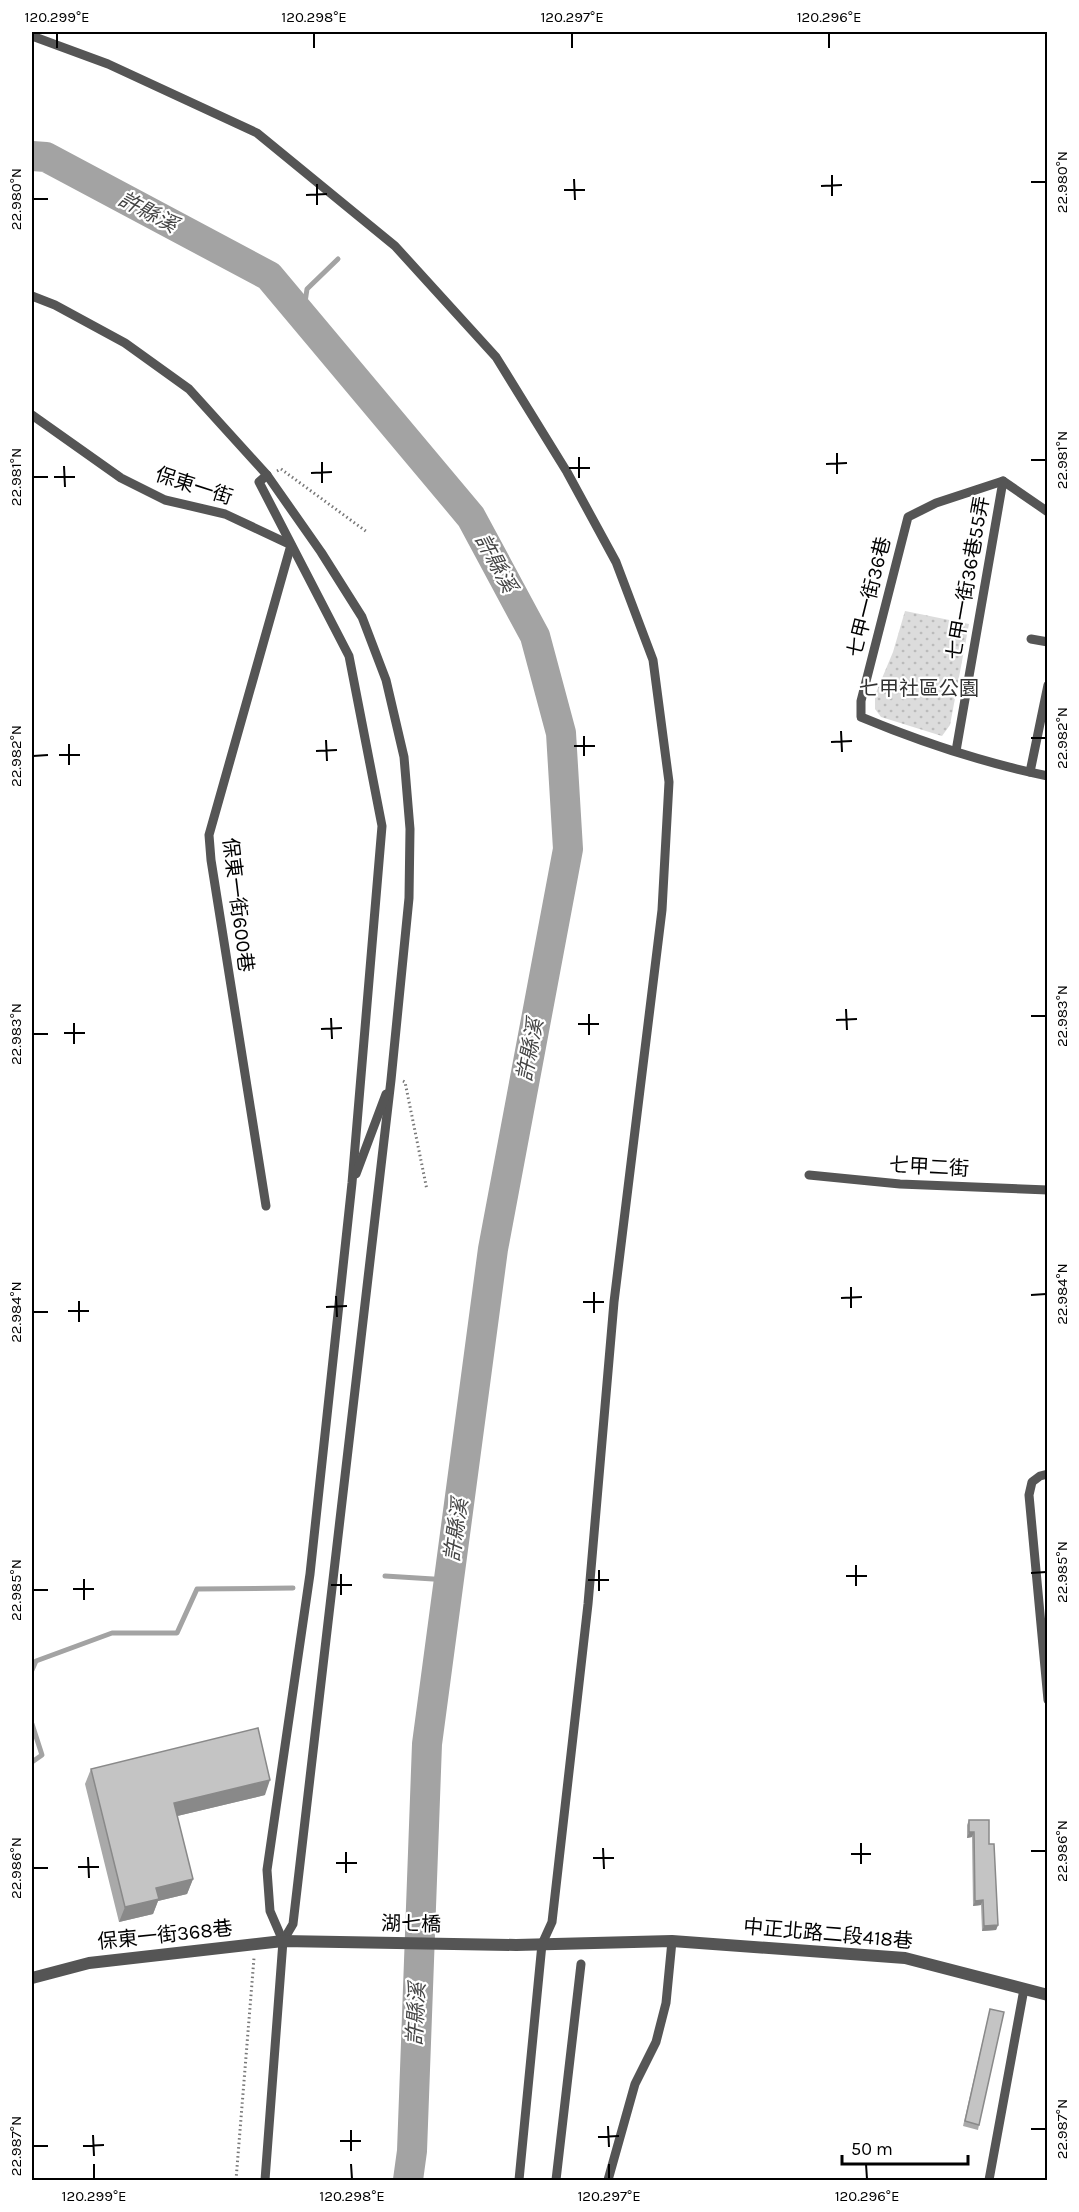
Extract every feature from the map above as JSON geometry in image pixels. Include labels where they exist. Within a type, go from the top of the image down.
[{"type":"street","name":"保東一街368巷","points":[[32,1978],[89,1963],[283,1941],[304,1941]]},
{"type":"street","name":"湖七橋","points":[[304,1941],[542,1944]]},
{"type":"street","points":[[542,1944],[672,1941]]},
{"type":"street","name":"中正北路二段418巷","points":[[672,1941],[905,1958],[1047,1995]]},
{"type":"lane","points":[[32,36],[108,64],[257,133],[395,246],[496,357],[562,462],[616,562],[653,660],[669,782],[662,910],[614,1302],[588,1604],[552,1922],[542,1944],[519,2181]]},
{"type":"lane","points":[[32,296],[55,305],[125,343],[189,389],[267,475],[321,552],[362,618],[386,680],[404,757],[410,829],[409,898],[391,1080],[310,1788],[292,1924],[283,1941],[265,2181]]},
{"type":"lane","name":"保東一街","points":[[32,415],[121,478],[165,500],[225,514],[291,545]]},
{"type":"lane","points":[[267,475],[259,482],[349,656],[382,826],[352,1183],[310,1574],[267,1870],[270,1911],[283,1941]]},
{"type":"lane","points":[[1003,481],[1047,512]]},
{"type":"lane","name":"七甲一街36巷","points":[[1003,481],[936,503],[908,517],[861,701],[861,717],[899,733],[1000,766],[1047,776]]},
{"type":"lane","name":"七甲一街36巷55弄","points":[[956,751],[1003,481]]},
{"type":"lane","name":"保東一街600巷","points":[[266,1206],[211,860],[209,835],[291,545]]},
{"type":"lane","points":[[1031,639],[1047,642]]},
{"type":"lane","points":[[1030,772],[1047,685]]},
{"type":"lane","points":[[352,1183],[391,1080]]},
{"type":"lane","name":"七甲二街","points":[[809,1175],[900,1184],[1047,1190]]},
{"type":"lane","points":[[1044,1475],[1032,1482],[1029,1495],[1047,1700]]},
{"type":"lane","points":[[608,2181],[635,2084],[656,2042],[666,2003],[672,1941]]},
{"type":"lane","points":[[556,2181],[581,1964]]},
{"type":"lane","points":[[989,2181],[1024,1989]]},
{"type":"path","points":[[267,475],[281,469],[367,532]]},
{"type":"path","points":[[391,1080],[405,1082],[427,1190]]},
{"type":"path","points":[[236,2181],[254,1957]]},
{"type":"green space","name":"七甲社區公園","points":[[905,611],[969,624],[950,725],[942,736],[881,717],[875,709],[875,695],[893,652]]},
{"type":"building","points":[[258,1728],[270,1780],[174,1803],[193,1879],[156,1888],[159,1899],[125,1907],[91,1769]]},
{"type":"building","points":[[969,1820],[989,1820],[989,1844],[994,1844],[998,1925],[984,1926],[983,1900],[975,1901],[974,1832],[969,1832]]},
{"type":"building","points":[[990,2009],[1004,2012],[979,2125],[965,2121]]},
{"type":"waterway","name":"許縣溪","points":[[32,156],[46,157],[269,276],[471,517],[535,636],[561,733],[568,849],[493,1249],[427,1744],[412,2151],[408,2180]]},
{"type":"waterway","points":[[303,316],[307,289],[338,259]]},
{"type":"waterway","points":[[385,1576],[449,1580]]},
{"type":"waterway","points":[[32,1670],[36,1661],[112,1633],[177,1633],[197,1589],[293,1588]]},
{"type":"waterway","points":[[32,1724],[42,1755],[32,1762]]}]
